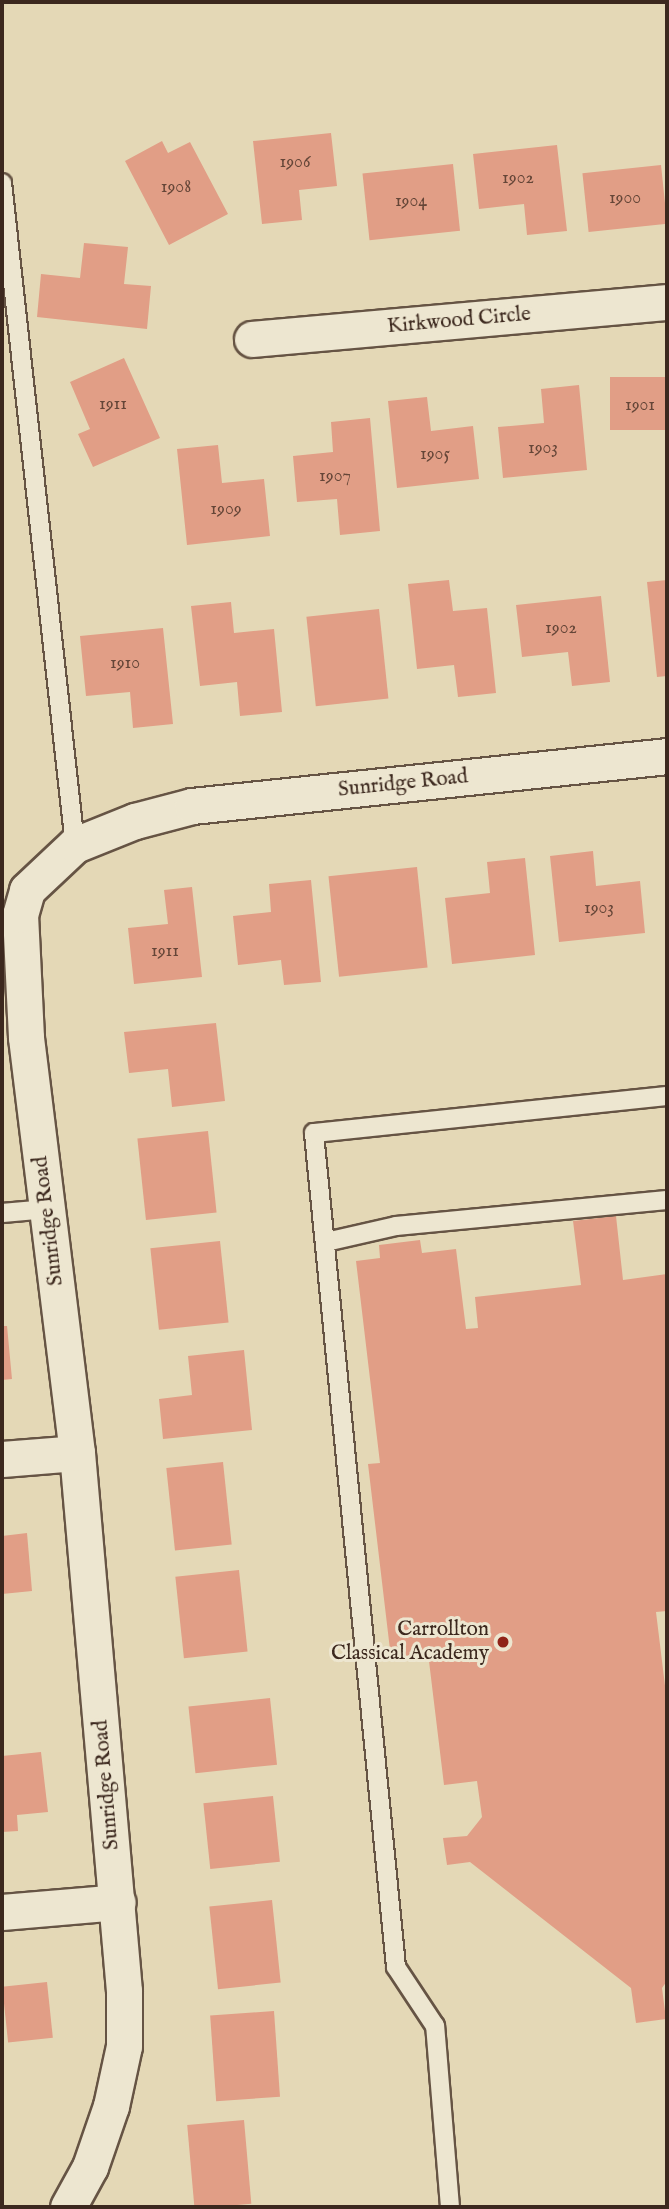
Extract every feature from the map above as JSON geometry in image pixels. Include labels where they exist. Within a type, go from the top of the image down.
[{"type":"street","name":"Kirkwood Circle","points":[[252,339],[667,302]]},
{"type":"street","name":"Sunridge Road","points":[[68,2207],[90,2167],[111,2106],[124,2046],[118,1902],[77,1453],[47,1209],[14,1038],[20,915],[14,886],[75,845],[135,821],[192,806],[667,756]]},
{"type":"street","points":[[2,1459],[77,1453]]},
{"type":"street","points":[[2,1912],[118,1902]]},
{"type":"lane","points":[[2,183],[75,845]]},
{"type":"lane","points":[[450,2207],[435,2026],[396,1967],[314,1133],[667,1096]]},
{"type":"lane","points":[[326,1242],[396,1226],[667,1200]]},
{"type":"lane","points":[[2,1213],[47,1209]]},
{"type":"building","points":[[331,133],[337,186],[299,190],[302,220],[262,224],[253,141]]},
{"type":"building","points":[[162,141],[168,153],[190,142],[228,214],[169,245],[125,161]]},
{"type":"building","points":[[557,145],[567,231],[527,235],[524,204],[479,209],[473,154]]},
{"type":"building","points":[[453,164],[460,231],[370,240],[362,174]]},
{"type":"building","points":[[661,165],[667,224],[589,232],[582,173]]},
{"type":"building","points":[[84,243],[128,247],[124,284],[151,286],[147,329],[37,317],[41,274],[80,278]]},
{"type":"building","points":[[124,358],[160,438],[93,467],[78,434],[90,429],[70,382]]},
{"type":"building","points":[[610,377],[667,377],[667,430],[610,430]]},
{"type":"building","points":[[579,385],[587,470],[503,478],[498,427],[544,423],[541,389]]},
{"type":"building","points":[[427,397],[431,431],[473,426],[479,479],[397,488],[388,401]]},
{"type":"building","points":[[370,418],[380,531],[340,535],[337,499],[297,502],[293,456],[333,452],[331,422]]},
{"type":"building","points":[[218,445],[222,483],[264,479],[270,536],[187,545],[177,449]]},
{"type":"building","points":[[449,580],[453,611],[487,608],[496,693],[458,697],[454,665],[417,669],[408,584]]},
{"type":"building","points":[[667,580],[667,676],[657,677],[647,582]]},
{"type":"building","points":[[601,596],[610,682],[572,686],[568,652],[522,657],[516,605]]},
{"type":"building","points":[[231,602],[234,633],[274,629],[282,712],[240,716],[237,682],[200,686],[191,606]]},
{"type":"building","points":[[379,609],[388,699],[316,706],[306,617]]},
{"type":"building","points":[[163,628],[173,724],[133,728],[130,692],[86,696],[80,636]]},
{"type":"building","points":[[593,851],[596,886],[640,881],[645,933],[559,942],[550,856]]},
{"type":"building","points":[[525,858],[535,955],[452,964],[445,898],[490,893],[487,862]]},
{"type":"building","points":[[417,867],[428,967],[339,977],[328,876]]},
{"type":"building","points":[[311,880],[321,982],[284,985],[281,960],[238,965],[233,916],[271,912],[269,884]]},
{"type":"building","points":[[192,887],[202,977],[134,984],[128,928],[168,924],[164,890]]},
{"type":"building","points":[[216,1023],[225,1101],[172,1107],[168,1069],[129,1073],[124,1032]]},
{"type":"building","points":[[208,1131],[217,1213],[146,1220],[137,1138]]},
{"type":"building","name":"Carrollton Classical Academy","points":[[616,1216],[623,1280],[667,1274],[667,1611],[656,1612],[667,1702],[667,1981],[662,1988],[666,2019],[636,2023],[631,1988],[470,1862],[447,1865],[443,1838],[467,1836],[482,1817],[477,1781],[444,1785],[428,1653],[391,1658],[368,1464],[380,1463],[356,1261],[380,1258],[379,1245],[420,1240],[422,1253],[456,1249],[466,1329],[478,1328],[475,1297],[581,1285],[573,1221]]},
{"type":"building","points":[[220,1241],[229,1323],[159,1330],[150,1248]]},
{"type":"building","points":[[2,1326],[7,1326],[12,1379],[2,1380]]},
{"type":"building","points":[[244,1350],[252,1430],[163,1439],[159,1399],[192,1395],[188,1356]]},
{"type":"building","points":[[223,1462],[232,1545],[175,1551],[166,1468]]},
{"type":"building","points":[[27,1533],[32,1591],[2,1594],[2,1536]]},
{"type":"building","points":[[239,1570],[248,1652],[184,1658],[175,1577]]},
{"type":"building","points":[[270,1698],[277,1765],[195,1773],[188,1707]]},
{"type":"building","points":[[41,1752],[48,1812],[17,1815],[18,1831],[2,1832],[2,1756]]},
{"type":"building","points":[[273,1796],[280,1862],[210,1869],[203,1803]]},
{"type":"building","points":[[272,1900],[281,1983],[218,1989],[209,1907]]},
{"type":"building","points":[[47,1982],[53,2038],[8,2042],[2,1987]]},
{"type":"building","points":[[274,2011],[280,2097],[216,2101],[210,2015]]},
{"type":"building","points":[[244,2120],[251,2204],[194,2207],[187,2125]]},
{"type":"place","name":"Carrollton Classical Academy","points":[[503,1642]]}]
